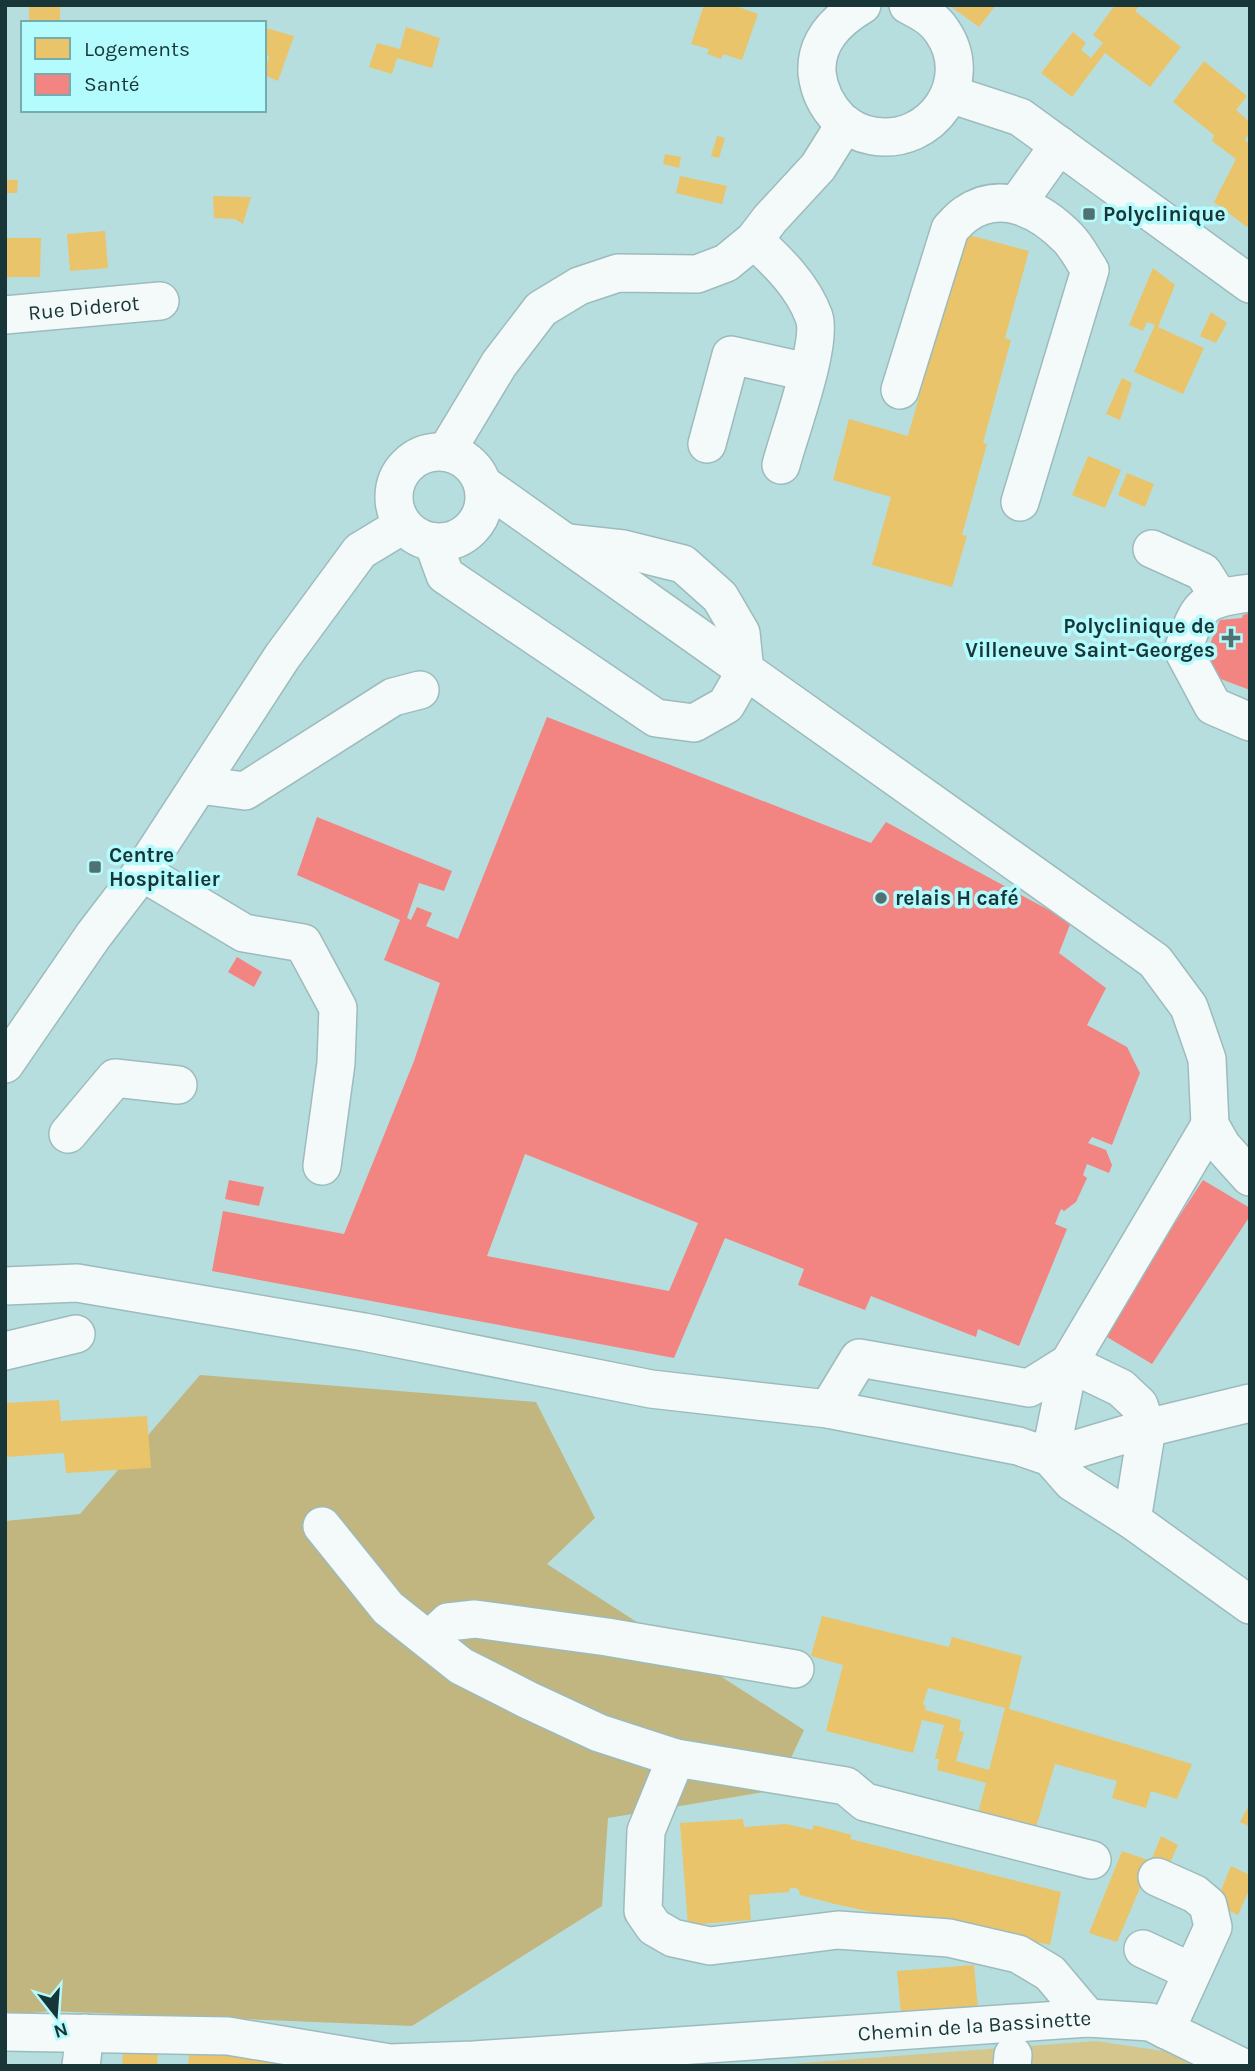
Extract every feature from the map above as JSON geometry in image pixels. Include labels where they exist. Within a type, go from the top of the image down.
[{"type":"street","points":[[847,9],[829,32],[820,50],[817,71],[821,92],[830,110],[845,124],[863,134],[884,138],[905,135],[924,126],[940,112],[950,94],[954,72],[952,50],[942,30],[926,15],[908,5]]},
{"type":"street","points":[[950,94],[1020,117],[1240,277]]},
{"type":"street","points":[[446,452],[499,364],[541,309],[579,286],[618,273],[697,274],[726,263],[754,240],[818,167],[845,124]]},
{"type":"street","points":[[1017,204],[1059,145]]},
{"type":"street","points":[[900,390],[950,229],[967,214],[986,205],[1017,204],[1038,213],[1069,239],[1090,270],[1020,502]]},
{"type":"street","points":[[754,240],[783,265],[815,319],[815,344],[781,465]]},
{"type":"street","name":"Rue Diderot","points":[[5,315],[160,301]]},
{"type":"street","points":[[707,444],[731,355],[807,372]]},
{"type":"street","points":[[5,1064],[93,936],[142,872],[282,657],[360,551],[418,533],[448,542],[474,527],[485,500],[484,485],[470,463],[458,455],[446,452],[431,452],[417,457],[398,477],[394,503],[418,533],[445,575],[656,718],[694,723],[726,705],[745,672],[741,633],[720,597],[682,564],[624,549],[565,543]]},
{"type":"street","points":[[484,485],[1155,961],[1189,1007],[1207,1059],[1210,1125],[1222,1146],[1250,1177]]},
{"type":"street","points":[[1152,549],[1203,572],[1234,595],[1196,613],[1183,650],[1213,706],[1250,739]]},
{"type":"street","points":[[199,785],[245,791],[393,697],[420,690]]},
{"type":"street","points":[[1213,706],[1250,722]]},
{"type":"street","points":[[142,872],[244,933],[303,943],[338,1008],[337,1063],[322,1166]]},
{"type":"street","points":[[68,1135],[115,1078],[178,1085]]},
{"type":"street","points":[[1050,1457],[1069,1363],[1210,1125]]},
{"type":"street","points":[[5,1286],[77,1283],[364,1332],[652,1389],[828,1409],[1018,1446],[1050,1457],[1072,1482],[1132,1520],[1250,1605]]},
{"type":"street","points":[[5,1351],[76,1335]]},
{"type":"street","points":[[828,1409],[859,1358],[1029,1388],[1069,1363]]},
{"type":"street","points":[[1069,1363],[1121,1388],[1139,1405],[1147,1427],[1132,1520]]},
{"type":"street","points":[[1050,1457],[1147,1427],[1250,1403]]},
{"type":"street","points":[[322,1526],[388,1608],[461,1666],[599,1733],[676,1758],[846,1786],[865,1802],[1093,1860]]},
{"type":"street","points":[[429,1640],[448,1622],[475,1619],[594,1635],[795,1669]]},
{"type":"street","points":[[676,1758],[646,1831],[643,1911],[654,1927],[673,1938],[710,1946],[838,1930],[949,1938],[1018,1954],[1050,1973],[1088,2018]]},
{"type":"street","points":[[1157,1877],[1195,1894],[1209,1905],[1213,1927],[1166,2030]]},
{"type":"street","points":[[1143,1949],[1192,1972]]},
{"type":"street","name":"Chemin de la Bassinette","points":[[5,2032],[83,2049],[228,2036],[390,2063],[1088,2018],[1150,2022],[1240,2066]]},
{"type":"shaded area","points":[[200,1375],[536,1402],[595,1518],[547,1564],[804,1730],[776,1790],[608,1818],[602,1906],[412,2026],[49,2011],[5,2016],[5,1521],[80,1514]]},
{"type":"shaded area","points":[[1096,2041],[1203,2057],[1219,2066],[763,2066]]},
{"type":"building: Logements","points":[[29,5],[60,5],[60,21],[29,21]]},
{"type":"building: Logements","points":[[704,5],[733,5],[758,14],[742,60],[723,54],[721,59],[707,54],[709,49],[691,44]]},
{"type":"building: Logements","points":[[949,5],[996,5],[979,27]]},
{"type":"building: Logements","points":[[1115,5],[1140,5],[1135,11],[1181,47],[1150,87],[1105,53],[1072,97],[1041,73],[1073,32],[1086,43],[1081,50],[1091,58],[1103,43],[1093,35]]},
{"type":"building: Logements","points":[[406,27],[440,38],[432,68],[397,58],[392,74],[369,67],[377,43],[400,49]]},
{"type":"building: Logements","points":[[266,28],[294,36],[278,81],[266,76],[269,56],[266,55]]},
{"type":"building: Logements","points":[[1204,61],[1247,96],[1236,110],[1250,122],[1250,131],[1245,140],[1250,144],[1250,222],[1247,227],[1214,202],[1236,159],[1212,141],[1214,135],[1173,102]]},
{"type":"building: Logements","points":[[717,136],[725,138],[719,158],[711,156]]},
{"type":"building: Logements","points":[[665,154],[681,157],[679,168],[663,164]]},
{"type":"building: Logements","points":[[680,176],[727,186],[722,204],[676,193]]},
{"type":"building: Logements","points":[[5,180],[18,180],[17,193],[5,193]]},
{"type":"building: Logements","points":[[213,196],[251,197],[243,224],[235,219],[214,218]]},
{"type":"building: Logements","points":[[105,231],[108,268],[70,271],[67,234]]},
{"type":"building: Logements","points":[[965,234],[1029,251],[1005,338],[1011,340],[983,443],[987,444],[962,535],[967,536],[952,587],[872,565],[891,497],[833,480],[849,419],[908,436]]},
{"type":"building: Logements","points":[[5,238],[41,238],[40,277],[5,277]]},
{"type":"building: Logements","points":[[1153,268],[1175,285],[1158,327],[1204,348],[1183,394],[1134,372],[1155,325],[1147,322],[1143,331],[1129,325]]},
{"type":"building: Logements","points":[[1211,312],[1227,323],[1216,343],[1200,336]]},
{"type":"building: Logements","points":[[1122,378],[1132,383],[1120,420],[1106,414]]},
{"type":"building: Logements","points":[[1088,456],[1121,470],[1105,508],[1072,495]]},
{"type":"building: Logements","points":[[1127,473],[1154,484],[1145,507],[1118,495]]},
{"type":"building: Logements","points":[[59,1400],[61,1421],[147,1416],[151,1468],[66,1473],[64,1453],[5,1457],[5,1403]]},
{"type":"building: Logements","points":[[822,1616],[949,1647],[952,1637],[1022,1656],[1009,1709],[1192,1764],[1177,1799],[1151,1791],[1146,1808],[1112,1798],[1117,1781],[1055,1764],[1034,1834],[977,1817],[986,1783],[937,1770],[939,1759],[935,1759],[944,1725],[922,1720],[913,1753],[826,1731],[843,1665],[811,1656]],"holes":[[[928,1688],[1005,1708],[989,1770],[956,1761],[964,1732],[959,1731],[961,1720],[925,1710],[923,1704]]]},
{"type":"building: Logements","points":[[1250,1803],[1250,1827],[1240,1822]]},
{"type":"building: Logements","points":[[743,1819],[744,1827],[786,1824],[812,1830],[814,1825],[852,1835],[850,1839],[1061,1892],[1050,1945],[977,1929],[934,1926],[835,1904],[800,1895],[795,1888],[790,1888],[789,1892],[749,1895],[751,1920],[688,1925],[680,1823]]},
{"type":"building: Logements","points":[[1161,1836],[1178,1845],[1165,1874],[1149,1867],[1117,1942],[1089,1933],[1122,1851],[1151,1861]]},
{"type":"building: Logements","points":[[1231,1866],[1250,1875],[1250,1888],[1238,1915],[1215,1904]]},
{"type":"building: Logements","points":[[974,1965],[978,2009],[901,2014],[897,1971]]},
{"type":"building: Logements","points":[[123,2052],[158,2053],[157,2066],[122,2066]]},
{"type":"building: Logements","points":[[189,2054],[228,2054],[292,2066],[188,2066]]},
{"type":"building: Santé","name":"Polyclinique de Villeneuve Saint-Georges","points":[[1250,613],[1250,690],[1218,678],[1205,656],[1220,620],[1242,618]]},
{"type":"building: Santé","points":[[547,717],[871,843],[886,822],[1071,922],[1059,953],[1106,988],[1087,1025],[1127,1047],[1140,1073],[1112,1145],[1092,1137],[1088,1143],[1106,1150],[1112,1165],[1109,1173],[1087,1164],[1083,1175],[1087,1178],[1076,1202],[1064,1211],[1061,1209],[1055,1224],[1067,1229],[1019,1346],[978,1329],[976,1337],[871,1296],[865,1310],[798,1285],[804,1269],[725,1238],[674,1358],[212,1271],[223,1211],[344,1234],[414,1061],[440,983],[384,960],[400,920],[297,875],[317,817],[452,871],[444,891],[419,883],[407,918],[411,920],[417,907],[432,913],[426,926],[458,939]],"holes":[[[525,1154],[698,1223],[669,1291],[487,1256]]]},
{"type":"building: Santé","points":[[237,957],[262,972],[254,987],[228,972]]},
{"type":"building: Santé","points":[[229,1180],[264,1187],[259,1206],[225,1199]]},
{"type":"building: Santé","points":[[1203,1180],[1250,1208],[1250,1216],[1152,1364],[1102,1334]]},
{"type":"place","name":"Polyclinique","points":[[1089,214]]},
{"type":"place","name":"Polyclinique de Villeneuve Saint-Georges","points":[[1231,638]]},
{"type":"place","name":"Centre Hospitalier","points":[[95,867]]},
{"type":"place","name":"relais H café","points":[[881,898]]}]
